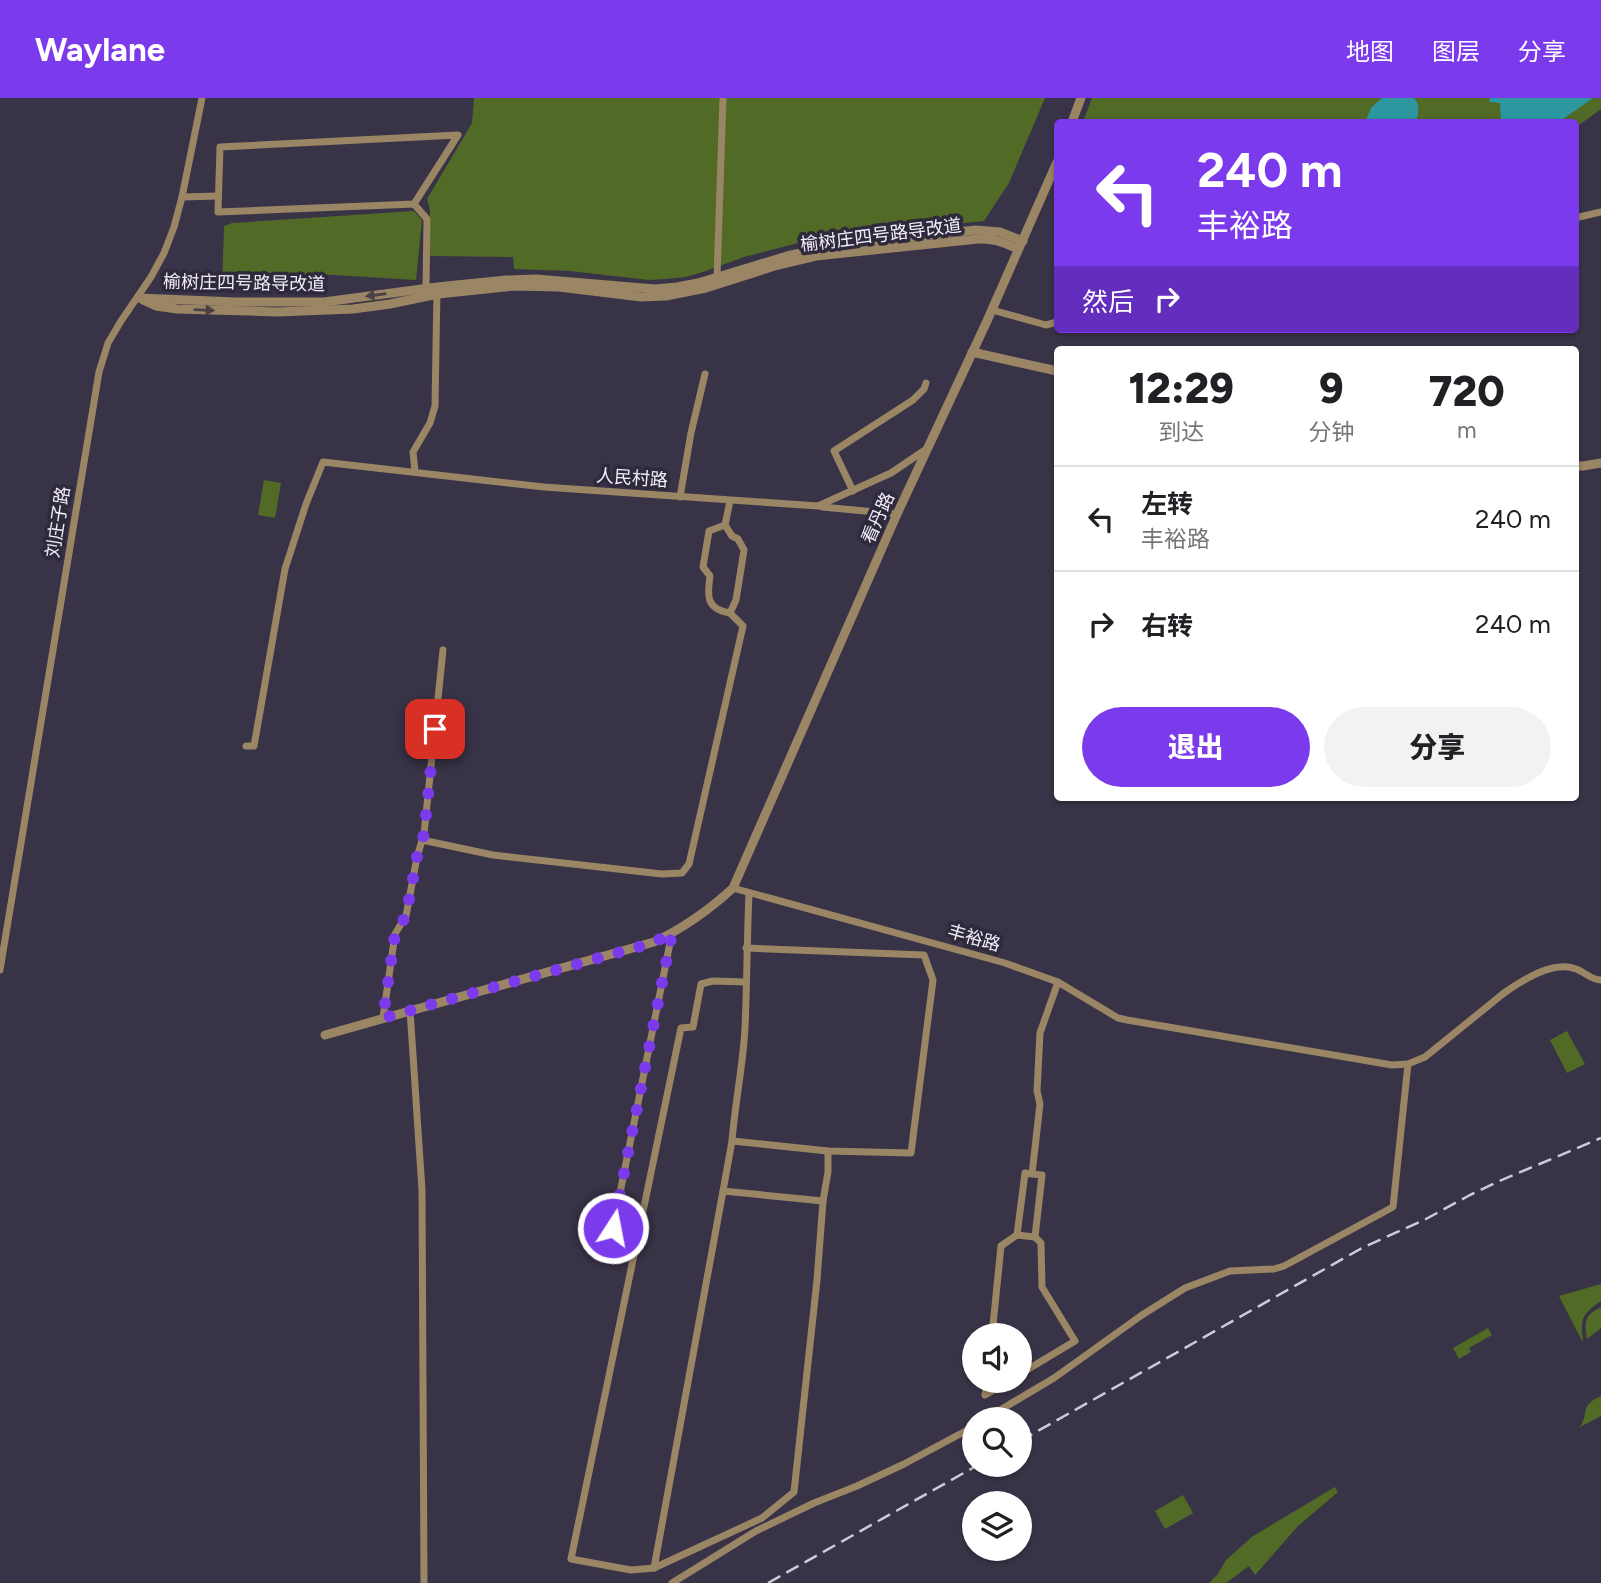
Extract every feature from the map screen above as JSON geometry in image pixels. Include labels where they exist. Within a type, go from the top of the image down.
[{"type":"street","name":"刘庄子路","points":[[0,970],[99,372],[108,343],[151,277],[174,227],[183,197],[202,98]]},
{"type":"street","points":[[717,277],[723,98]]},
{"type":"street","points":[[1073,119],[1081,98]]},
{"type":"street","points":[[457,135],[414,204],[218,212],[219,147],[457,135]]},
{"type":"street","name":"看丹路","points":[[733,888],[897,514],[1054,169]]},
{"type":"street","points":[[183,197],[218,196]]},
{"type":"street","points":[[414,204],[427,219],[426,288]]},
{"type":"street","points":[[1579,217],[1601,212]]},
{"type":"street","name":"榆树庄四号路导改道","points":[[138,298],[156,306],[177,309],[278,312],[362,307],[437,290],[506,280],[536,279],[655,289],[677,287],[837,244],[976,230],[1000,232],[1020,245]]},
{"type":"street","name":"榆树庄四号路导改道","points":[[138,298],[295,303],[324,302],[426,288],[437,290],[530,286],[666,296],[706,288],[799,259],[838,253],[978,239],[1020,245]]},
{"type":"street","points":[[415,472],[413,453],[430,423],[435,406],[437,290]]},
{"type":"street","points":[[992,310],[1046,325],[1054,324]]},
{"type":"street","points":[[972,352],[1054,370]]},
{"type":"street","points":[[680,497],[705,374]]},
{"type":"street","points":[[853,491],[834,452],[913,400],[926,383]]},
{"type":"street","name":"人民村路","points":[[246,746],[254,746],[285,569],[323,462],[544,487],[818,506],[891,473],[926,450]]},
{"type":"street","points":[[1579,466],[1601,463]]},
{"type":"street","points":[[730,501],[725,525],[744,550],[736,600],[730,613]]},
{"type":"street","points":[[818,506],[897,514]]},
{"type":"street","points":[[422,840],[493,855],[662,874],[682,873],[689,864],[743,626],[736,617],[719,611],[709,601],[710,576],[703,567],[709,531],[725,525]]},
{"type":"street","points":[[383,1018],[395,934],[406,916],[422,840],[443,650]]},
{"type":"street","points":[[325,1035],[654,942],[714,905],[733,888]]},
{"type":"street","name":"丰裕路","points":[[733,888],[966,951],[1058,982],[1118,1018],[1392,1065],[1408,1064]]},
{"type":"street","points":[[654,1568],[732,1141],[745,1030],[749,892]]},
{"type":"street","points":[[613,1228],[672,933]]},
{"type":"street","points":[[732,1141],[828,1151],[911,1153],[933,980],[924,955],[747,948]]},
{"type":"street","points":[[1005,1407],[1054,1378],[1185,1288],[1230,1270],[1274,1269],[1284,1266],[1394,1207],[1408,1064],[1425,1057],[1504,993],[1542,972],[1569,967],[1584,972],[1595,980],[1601,980]]},
{"type":"street","points":[[746,982],[713,981],[701,984],[693,1027],[681,1028],[571,1559],[631,1570],[654,1568],[762,1518],[794,1492],[828,1151]]},
{"type":"street","points":[[1032,1174],[1040,1104],[1037,1091],[1040,1033],[1058,982]]},
{"type":"street","points":[[410,1010],[422,1190],[424,1583]]},
{"type":"street","points":[[1017,1235],[1025,1173],[1042,1175],[1035,1237]]},
{"type":"street","points":[[723,1191],[823,1201]]},
{"type":"street","points":[[993,1323],[1001,1246],[1017,1235],[1035,1237],[1041,1243],[1042,1287],[1075,1341],[1032,1367]]},
{"type":"street","points":[[672,1583],[756,1531],[904,1464],[962,1433]]},
{"type":"shaded area","points":[[474,98],[1045,98],[1009,183],[984,221],[861,233],[802,242],[744,257],[686,277],[649,280],[570,271],[514,269],[513,257],[430,256],[430,210],[427,199],[472,123]]},
{"type":"shaded area","points":[[1092,98],[1601,98],[1601,109],[1579,125],[1579,119],[1084,119]]},
{"type":"shaded area","points":[[1382,98],[1414,98],[1418,113],[1417,119],[1366,119],[1371,108]]},
{"type":"shaded area","points":[[1490,98],[1593,98],[1563,119],[1501,119],[1500,103],[1489,102]]},
{"type":"shaded area","points":[[414,211],[422,220],[416,280],[318,274],[308,286],[222,286],[224,226],[232,223]]},
{"type":"shaded area","points":[[264,480],[281,483],[275,518],[258,515]]},
{"type":"shaded area","points":[[1567,1031],[1585,1064],[1567,1073],[1550,1040]]},
{"type":"shaded area","points":[[1601,1284],[1601,1301],[1584,1317],[1582,1341],[1559,1296]]},
{"type":"shaded area","points":[[1601,1307],[1601,1328],[1587,1339],[1587,1319]]},
{"type":"shaded area","points":[[1488,1328],[1492,1335],[1469,1348],[1471,1352],[1459,1359],[1453,1348]]},
{"type":"shaded area","points":[[1601,1396],[1601,1416],[1580,1427],[1587,1406]]},
{"type":"shaded area","points":[[1335,1487],[1338,1492],[1298,1526],[1255,1575],[1249,1566],[1226,1583],[1209,1583],[1226,1560],[1253,1536]]},
{"type":"shaded area","points":[[1183,1495],[1193,1513],[1165,1529],[1155,1511]]},
{"type":"railway","points":[[1032,1434],[1362,1248],[1497,1182],[1601,1138]]},
{"type":"railway","points":[[768,1583],[962,1474]]},
{"type":"route","points":[[435,729],[424,834],[406,916],[395,934],[383,1018],[635,948],[672,933],[613,1228]]}]
